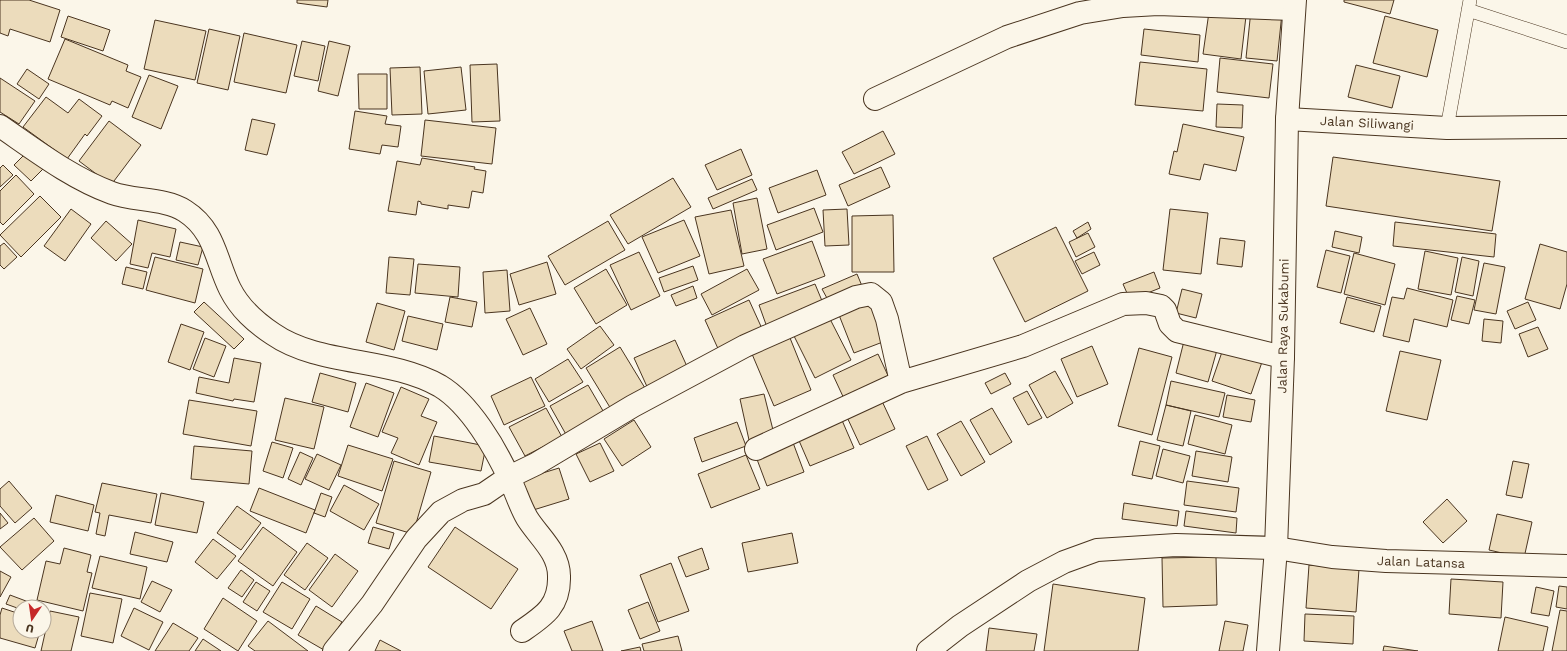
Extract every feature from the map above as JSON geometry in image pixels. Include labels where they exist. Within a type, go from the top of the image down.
[{"type":"main road","points":[[875,99],[1007,37],[1080,13],[1123,6],[1158,4],[1294,4]]},
{"type":"main road","name":"Jalan Raya Sukabumi","points":[[1268,651],[1276,548],[1283,357],[1288,119],[1294,4]]},
{"type":"main road","name":"Jalan Siliwangi","points":[[1288,119],[1447,128],[1567,127]]},
{"type":"main road","points":[[0,126],[51,160],[98,188],[115,194],[172,205],[185,210],[210,236],[230,289],[238,303],[255,321],[275,336],[296,346],[316,352],[408,372],[442,388],[457,400],[482,431],[509,477],[526,518],[552,552],[560,574],[557,595],[548,613],[522,631]]},
{"type":"main road","points":[[334,651],[372,604],[416,540],[441,512],[463,500],[484,494],[509,477],[536,464],[633,406],[745,346],[864,294],[871,294],[881,302],[887,319],[901,382]]},
{"type":"main road","points":[[756,449],[901,382],[1023,346],[1123,304],[1157,305],[1165,310],[1170,324],[1177,331],[1283,357]]},
{"type":"main road","name":"Jalan Latansa","points":[[928,651],[960,626],[1028,581],[1064,562],[1097,550],[1176,545],[1276,548],[1332,557],[1386,561],[1567,566]]},
{"type":"lane","points":[[1447,128],[1469,5],[1567,42]]},
{"type":"building","points":[[0,0],[29,0],[60,10],[50,42],[10,29],[8,36],[0,33]]},
{"type":"building","points":[[297,0],[328,0],[327,7],[297,3]]},
{"type":"building","points":[[1344,0],[1394,0],[1390,14],[1344,2]]},
{"type":"building","points":[[1251,10],[1282,13],[1277,61],[1246,58]]},
{"type":"building","points":[[1209,12],[1246,16],[1241,59],[1203,54]]},
{"type":"building","points":[[68,16],[110,30],[103,51],[61,37]]},
{"type":"building","points":[[1385,16],[1438,30],[1427,77],[1373,63]]},
{"type":"building","points":[[155,20],[206,31],[195,80],[144,69]]},
{"type":"building","points":[[209,29],[240,36],[228,90],[197,83]]},
{"type":"building","points":[[1144,29],[1200,35],[1198,62],[1141,55]]},
{"type":"building","points":[[244,33],[297,45],[286,93],[234,82]]},
{"type":"building","points":[[65,39],[128,65],[126,71],[141,77],[128,108],[112,101],[110,105],[48,79]]},
{"type":"building","points":[[302,41],[325,46],[318,81],[294,76]]},
{"type":"building","points":[[329,41],[350,46],[338,96],[318,91]]},
{"type":"building","points":[[1220,58],[1273,64],[1269,98],[1217,92]]},
{"type":"building","points":[[1140,62],[1207,69],[1203,111],[1135,105]]},
{"type":"building","points":[[497,64],[500,121],[472,122],[470,65]]},
{"type":"building","points":[[1356,65],[1400,76],[1392,108],[1348,97]]},
{"type":"building","points":[[420,67],[422,114],[392,115],[390,68]]},
{"type":"building","points":[[461,67],[466,110],[428,114],[424,71]]},
{"type":"building","points":[[27,69],[49,84],[39,99],[17,84]]},
{"type":"building","points":[[358,74],[387,74],[387,109],[359,109]]},
{"type":"building","points":[[149,75],[178,86],[161,129],[132,117]]},
{"type":"building","points":[[0,78],[35,101],[19,124],[0,112]]},
{"type":"building","points":[[46,97],[68,113],[79,99],[102,116],[87,136],[85,134],[67,159],[23,127]]},
{"type":"building","points":[[1217,104],[1243,105],[1242,128],[1216,127]]},
{"type":"building","points":[[355,111],[387,116],[385,124],[401,126],[398,147],[382,145],[380,154],[349,149]]},
{"type":"building","points":[[252,119],[275,124],[267,155],[245,150]]},
{"type":"building","points":[[425,120],[496,128],[492,164],[421,156]]},
{"type":"building","points":[[109,121],[141,145],[111,185],[79,161]]},
{"type":"building","points":[[1183,124],[1244,137],[1236,171],[1204,164],[1200,180],[1169,174],[1174,151],[1177,152]]},
{"type":"building","points":[[883,131],[895,154],[854,174],[842,152]]},
{"type":"building","points":[[741,149],[752,175],[717,190],[705,165]]},
{"type":"building","points":[[27,152],[44,168],[31,181],[14,165]]},
{"type":"building","points":[[1333,157],[1500,181],[1492,231],[1326,206]]},
{"type":"building","points":[[422,158],[475,167],[474,169],[486,171],[483,193],[472,191],[469,208],[448,205],[448,209],[421,204],[421,202],[418,201],[416,215],[388,211],[397,161],[420,165]]},
{"type":"building","points":[[3,165],[13,175],[0,187],[0,168]]},
{"type":"building","points":[[881,167],[890,187],[848,206],[839,185]]},
{"type":"building","points":[[817,170],[826,195],[778,213],[769,188]]},
{"type":"building","points":[[16,175],[34,194],[3,225],[0,222],[0,191]]},
{"type":"building","points":[[673,178],[691,207],[628,244],[610,215]]},
{"type":"building","points":[[752,179],[757,190],[713,209],[708,198]]},
{"type":"building","points":[[40,196],[61,217],[21,257],[0,235]]},
{"type":"building","points":[[757,198],[767,249],[742,254],[733,203]]},
{"type":"building","points":[[814,208],[823,232],[776,250],[767,225]]},
{"type":"building","points":[[71,209],[91,224],[65,261],[44,246]]},
{"type":"building","points":[[847,209],[849,245],[825,246],[823,210]]},
{"type":"building","points":[[1170,209],[1208,213],[1201,274],[1163,270]]},
{"type":"building","points":[[731,210],[744,266],[709,274],[695,217]]},
{"type":"building","points":[[893,215],[894,272],[852,272],[852,216]]},
{"type":"building","points":[[138,220],[176,229],[170,257],[152,253],[148,268],[130,264]]},
{"type":"building","points":[[684,220],[700,256],[658,273],[642,237]]},
{"type":"building","points":[[106,221],[132,244],[116,261],[91,238]]},
{"type":"building","points":[[608,221],[625,250],[565,285],[548,256]]},
{"type":"building","points":[[1088,222],[1091,229],[1077,238],[1073,231]]},
{"type":"building","points":[[1395,222],[1496,234],[1494,257],[1393,246]]},
{"type":"building","points":[[1056,227],[1088,291],[1025,322],[993,258]]},
{"type":"building","points":[[1335,231],[1362,237],[1359,253],[1332,247]]},
{"type":"building","points":[[1088,233],[1095,247],[1076,257],[1069,242]]},
{"type":"building","points":[[1220,238],[1245,241],[1242,267],[1217,264]]},
{"type":"building","points":[[812,241],[825,276],[777,294],[763,259]]},
{"type":"building","points":[[180,242],[203,247],[198,265],[176,260]]},
{"type":"building","points":[[4,243],[17,257],[4,269],[0,265],[0,246]]},
{"type":"building","points":[[1540,244],[1567,252],[1567,284],[1560,309],[1525,299]]},
{"type":"building","points":[[1326,250],[1350,256],[1341,293],[1317,287]]},
{"type":"building","points":[[1425,251],[1458,258],[1451,295],[1418,289]]},
{"type":"building","points":[[639,252],[660,296],[631,310],[610,265]]},
{"type":"building","points":[[1094,252],[1100,265],[1082,274],[1075,261]]},
{"type":"building","points":[[1354,253],[1395,264],[1385,305],[1344,294]]},
{"type":"building","points":[[155,257],[203,269],[195,303],[146,290]]},
{"type":"building","points":[[389,257],[414,259],[410,295],[386,293]]},
{"type":"building","points":[[1462,257],[1479,261],[1473,296],[1455,292]]},
{"type":"building","points":[[547,262],[556,294],[519,305],[510,274]]},
{"type":"building","points":[[1484,263],[1505,267],[1496,314],[1474,310]]},
{"type":"building","points":[[418,264],[460,267],[458,297],[415,293]]},
{"type":"building","points":[[693,266],[698,280],[664,292],[659,278]]},
{"type":"building","points":[[126,267],[147,272],[143,289],[122,284]]},
{"type":"building","points":[[606,269],[627,305],[596,324],[574,288]]},
{"type":"building","points":[[747,269],[759,290],[712,315],[701,294]]},
{"type":"building","points":[[507,270],[510,311],[485,313],[483,272]]},
{"type":"building","points":[[1154,272],[1160,288],[1130,300],[1123,284]]},
{"type":"building","points":[[857,274],[862,286],[828,300],[822,289]]},
{"type":"building","points":[[815,284],[825,308],[768,330],[759,305]]},
{"type":"building","points":[[693,286],[697,298],[676,306],[671,295]]},
{"type":"building","points":[[1407,288],[1453,300],[1447,327],[1414,319],[1409,342],[1383,336],[1392,297],[1404,299]]},
{"type":"building","points":[[1182,289],[1202,294],[1196,318],[1176,313]]},
{"type":"building","points":[[1457,296],[1475,300],[1469,324],[1451,320]]},
{"type":"building","points":[[450,297],[477,302],[472,327],[445,322]]},
{"type":"building","points":[[1347,297],[1381,306],[1374,332],[1340,323]]},
{"type":"building","points":[[749,300],[764,333],[720,353],[705,320]]},
{"type":"building","points":[[204,302],[244,339],[234,349],[194,312]]},
{"type":"building","points":[[874,302],[888,340],[854,353],[839,315]]},
{"type":"building","points":[[1528,302],[1536,320],[1515,329],[1507,311]]},
{"type":"building","points":[[377,303],[405,311],[394,350],[366,342]]},
{"type":"building","points":[[530,308],[547,344],[523,355],[506,319]]},
{"type":"building","points":[[408,316],[443,324],[437,350],[402,341]]},
{"type":"building","points":[[830,319],[851,360],[815,378],[794,336]]},
{"type":"building","points":[[1484,319],[1503,321],[1501,343],[1482,341]]},
{"type":"building","points":[[181,324],[204,332],[190,370],[168,362]]},
{"type":"building","points":[[600,326],[614,345],[581,369],[567,349]]},
{"type":"building","points":[[1538,327],[1548,349],[1528,357],[1519,334]]},
{"type":"building","points":[[205,338],[226,346],[214,377],[193,369]]},
{"type":"building","points":[[790,338],[811,390],[774,406],[752,354]]},
{"type":"building","points":[[675,340],[690,373],[649,391],[634,358]]},
{"type":"building","points":[[1184,341],[1217,350],[1208,382],[1176,373]]},
{"type":"building","points":[[1092,346],[1108,384],[1077,397],[1061,359]]},
{"type":"building","points":[[620,347],[648,393],[614,414],[586,368]]},
{"type":"building","points":[[1139,348],[1172,357],[1152,435],[1118,426]]},
{"type":"building","points":[[1223,349],[1262,362],[1251,394],[1212,381]]},
{"type":"building","points":[[1400,351],[1441,360],[1427,420],[1386,411]]},
{"type":"building","points":[[878,354],[891,382],[846,403],[833,375]]},
{"type":"building","points":[[234,358],[261,363],[254,402],[234,399],[233,401],[196,393],[199,377],[229,383]]},
{"type":"building","points":[[568,359],[583,382],[549,402],[535,379]]},
{"type":"building","points":[[1055,371],[1073,403],[1047,418],[1029,385]]},
{"type":"building","points":[[320,373],[356,383],[348,412],[312,402]]},
{"type":"building","points":[[1005,373],[1011,384],[991,394],[985,383]]},
{"type":"building","points":[[531,377],[545,406],[504,425],[491,396]]},
{"type":"building","points":[[1171,381],[1225,393],[1219,417],[1166,405]]},
{"type":"building","points":[[366,383],[394,393],[378,437],[350,427]]},
{"type":"building","points":[[588,385],[606,416],[568,438],[550,406]]},
{"type":"building","points":[[401,387],[429,399],[421,416],[437,422],[419,465],[391,453],[398,438],[382,432]]},
{"type":"building","points":[[1027,391],[1042,418],[1028,425],[1013,398]]},
{"type":"building","points":[[764,394],[774,434],[749,440],[740,399]]},
{"type":"building","points":[[1227,395],[1255,400],[1251,422],[1223,417]]},
{"type":"building","points":[[285,398],[324,407],[314,449],[275,440]]},
{"type":"building","points":[[881,399],[895,429],[860,445],[846,415]]},
{"type":"building","points":[[189,400],[257,411],[251,446],[183,434]]},
{"type":"building","points":[[1166,405],[1191,411],[1183,446],[1157,440]]},
{"type":"building","points":[[546,408],[562,437],[525,456],[509,427]]},
{"type":"building","points":[[992,408],[1012,442],[990,455],[970,420]]},
{"type":"building","points":[[1195,415],[1232,425],[1225,454],[1188,444]]},
{"type":"building","points":[[841,418],[854,448],[810,466],[797,436]]},
{"type":"building","points":[[634,420],[651,447],[622,466],[604,439]]},
{"type":"building","points":[[961,421],[985,462],[961,476],[937,434]]},
{"type":"building","points":[[737,422],[746,446],[702,462],[694,438]]},
{"type":"building","points":[[434,436],[486,446],[481,471],[429,462]]},
{"type":"building","points":[[927,436],[948,480],[928,490],[906,446]]},
{"type":"building","points":[[792,440],[804,472],[767,486],[755,454]]},
{"type":"building","points":[[1140,441],[1160,446],[1152,479],[1132,475]]},
{"type":"building","points":[[272,442],[293,448],[283,478],[263,471]]},
{"type":"building","points":[[600,443],[614,471],[590,482],[576,454]]},
{"type":"building","points":[[348,445],[393,459],[382,491],[338,476]]},
{"type":"building","points":[[194,446],[252,451],[249,484],[191,479]]},
{"type":"building","points":[[1163,449],[1190,456],[1183,483],[1156,476]]},
{"type":"building","points":[[1196,451],[1232,457],[1228,482],[1192,476]]},
{"type":"building","points":[[300,452],[313,458],[301,485],[288,479]]},
{"type":"building","points":[[317,454],[341,465],[329,490],[305,479]]},
{"type":"building","points":[[746,455],[760,489],[711,508],[698,474]]},
{"type":"building","points":[[394,461],[431,472],[413,534],[376,523]]},
{"type":"building","points":[[1513,461],[1529,464],[1522,498],[1506,495]]},
{"type":"building","points":[[559,468],[569,499],[530,511],[520,480]]},
{"type":"building","points":[[9,481],[32,508],[15,523],[0,506],[0,489]]},
{"type":"building","points":[[1187,481],[1239,488],[1236,512],[1184,505]]},
{"type":"building","points":[[102,483],[157,494],[151,523],[109,515],[105,536],[96,534],[100,513],[95,512]]},
{"type":"building","points":[[344,485],[379,504],[364,530],[330,511]]},
{"type":"building","points":[[259,488],[315,510],[306,533],[250,511]]},
{"type":"building","points":[[161,493],[204,502],[197,533],[155,525]]},
{"type":"building","points":[[321,493],[332,497],[325,517],[314,513]]},
{"type":"building","points":[[56,495],[94,505],[88,531],[50,522]]},
{"type":"building","points":[[1447,499],[1467,521],[1443,543],[1423,522]]},
{"type":"building","points":[[1124,503],[1179,511],[1177,526],[1122,519]]},
{"type":"building","points":[[237,506],[261,523],[241,550],[217,533]]},
{"type":"building","points":[[1186,511],[1237,518],[1236,533],[1184,526]]},
{"type":"building","points":[[0,513],[8,523],[0,529]]},
{"type":"building","points":[[1497,514],[1532,522],[1524,558],[1489,550]]},
{"type":"building","points":[[34,518],[54,541],[22,570],[0,547]]},
{"type":"building","points":[[263,527],[297,552],[273,586],[238,561]]},
{"type":"building","points":[[373,527],[394,533],[389,549],[368,543]]},
{"type":"building","points":[[455,527],[518,569],[491,609],[428,567]]},
{"type":"building","points":[[135,532],[173,542],[167,562],[130,554]]},
{"type":"building","points":[[792,533],[798,563],[748,572],[742,543]]},
{"type":"building","points":[[213,539],[236,556],[217,579],[195,562]]},
{"type":"building","points":[[307,543],[328,558],[305,590],[284,575]]},
{"type":"building","points":[[64,548],[91,555],[87,572],[92,573],[83,611],[52,604],[52,599],[37,599],[46,561],[60,564]]},
{"type":"building","points":[[702,548],[709,569],[686,577],[678,557]]},
{"type":"building","points":[[335,554],[358,571],[332,607],[309,590]]},
{"type":"building","points":[[100,556],[147,567],[140,599],[92,588]]},
{"type":"building","points":[[1216,557],[1217,605],[1163,607],[1162,558]]},
{"type":"building","points":[[671,563],[689,611],[658,622],[640,575]]},
{"type":"building","points":[[1309,565],[1359,569],[1356,612],[1306,608]]},
{"type":"building","points":[[241,570],[254,580],[242,597],[228,588]]},
{"type":"building","points":[[0,571],[11,577],[0,597]]},
{"type":"building","points":[[1451,579],[1503,582],[1501,618],[1449,614]]},
{"type":"building","points":[[152,581],[172,590],[160,612],[141,602]]},
{"type":"building","points":[[256,582],[270,591],[257,611],[243,602]]},
{"type":"building","points":[[282,582],[310,599],[292,629],[263,612]]},
{"type":"building","points":[[1053,584],[1145,598],[1138,651],[1044,651]]},
{"type":"building","points":[[1559,586],[1567,587],[1567,609],[1556,607]]},
{"type":"building","points":[[1536,587],[1554,591],[1549,616],[1531,613]]},
{"type":"building","points":[[90,593],[122,599],[113,643],[81,636]]},
{"type":"building","points":[[10,595],[21,599],[12,599],[12,606],[6,604]]},
{"type":"building","points":[[223,598],[257,621],[238,651],[204,629]]},
{"type":"building","points":[[648,602],[660,631],[640,639],[628,610]]},
{"type":"building","points":[[316,606],[342,622],[324,650],[298,635]]},
{"type":"building","points":[[2,608],[12,611],[12,639],[38,639],[35,648],[0,638],[0,615]]},
{"type":"building","points":[[134,608],[163,622],[149,650],[121,636]]},
{"type":"building","points":[[1560,610],[1567,611],[1567,651],[1552,651]]},
{"type":"building","points":[[52,611],[79,617],[71,651],[41,651],[44,639],[52,639]]},
{"type":"building","points":[[1305,614],[1354,616],[1353,644],[1304,641]]},
{"type":"building","points":[[1505,617],[1548,627],[1543,651],[1498,651]]},
{"type":"building","points":[[268,621],[308,651],[255,651],[248,646]]},
{"type":"building","points":[[592,621],[603,651],[572,651],[564,631]]},
{"type":"building","points":[[1225,621],[1248,625],[1243,651],[1219,651]]},
{"type":"building","points":[[173,623],[198,638],[189,651],[155,651]]},
{"type":"building","points":[[989,628],[1037,634],[1034,651],[986,651]]},
{"type":"building","points":[[678,636],[682,651],[644,651],[642,644]]},
{"type":"building","points":[[203,639],[221,651],[195,651]]},
{"type":"building","points":[[380,640],[401,651],[375,651]]},
{"type":"building","points":[[1384,646],[1418,651],[1383,651]]},
{"type":"building","points":[[640,647],[641,651],[621,651]]}]
